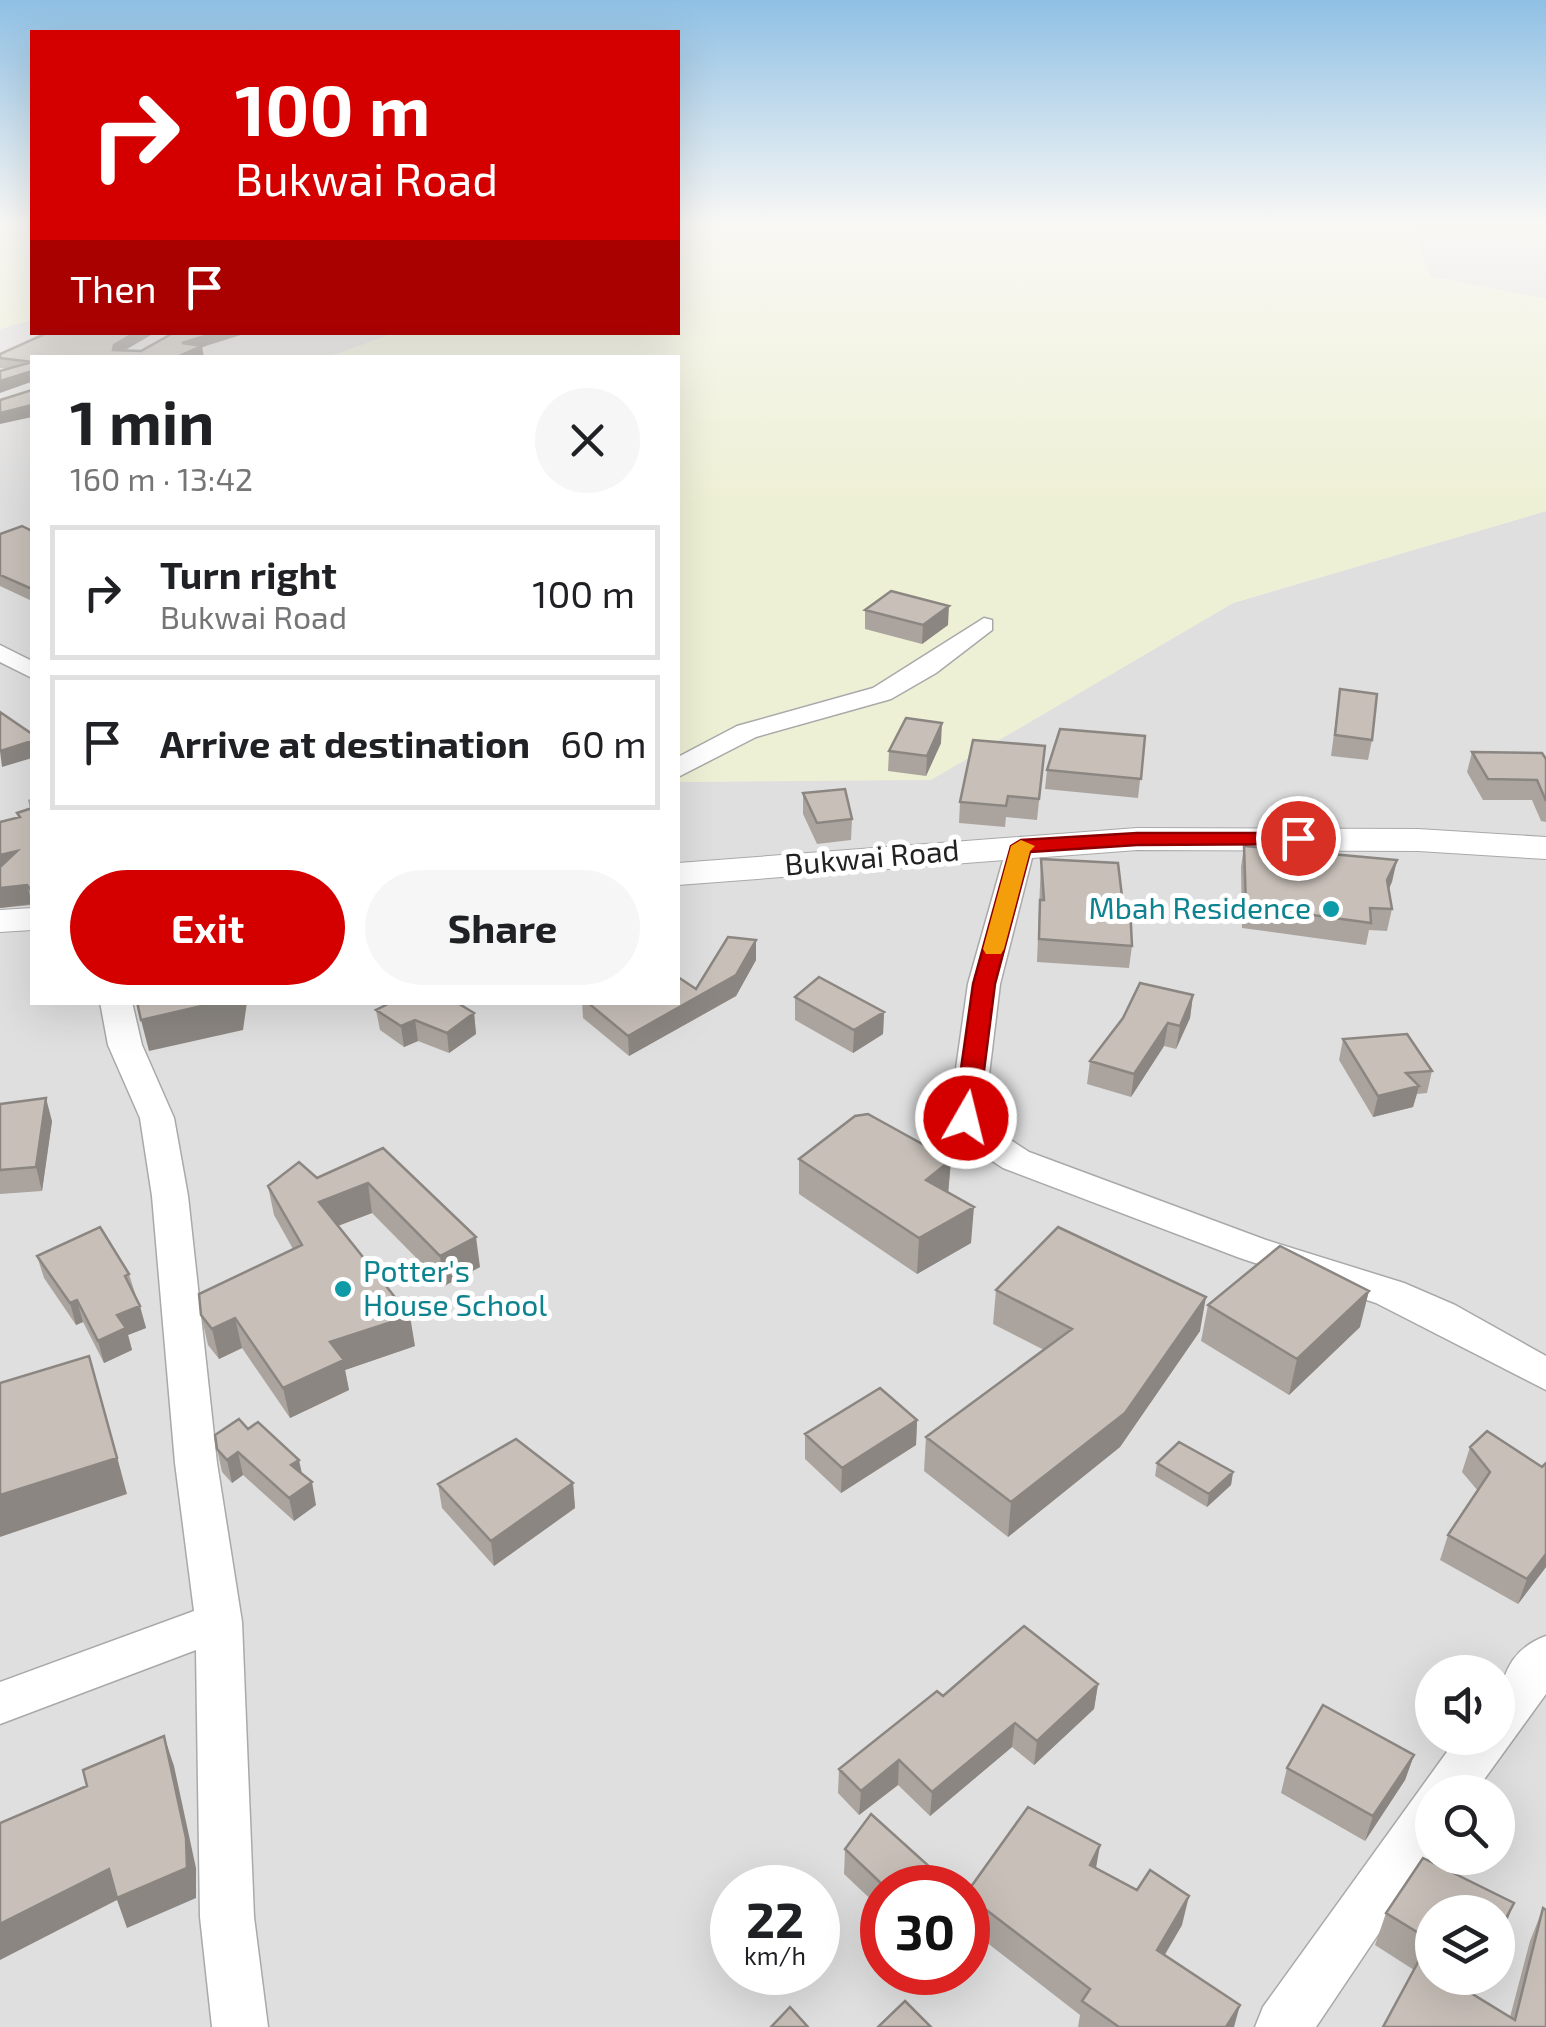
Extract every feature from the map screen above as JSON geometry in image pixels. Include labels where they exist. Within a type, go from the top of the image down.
[{"type":"street","points":[[680,769],[727,738],[790,717],[869,700],[926,669],[984,626]]},
{"type":"street","points":[[0,652],[30,670]]},
{"type":"street","name":"Bukwai Road","points":[[680,874],[1137,839],[1298,838],[1546,848]]},
{"type":"street","points":[[1021,846],[984,984],[966,1118],[984,1138],[1016,1160],[1254,1250],[1390,1293],[1441,1315],[1546,1374]]},
{"type":"street","points":[[0,922],[30,919]]},
{"type":"street","points":[[117,1005],[125,1044],[156,1118],[166,1177],[196,1463],[219,1622],[227,1917],[240,2027]]},
{"type":"street","points":[[0,1702],[219,1622]]},
{"type":"street","points":[[1515,1699],[1546,1656]]},
{"type":"street","points":[[1284,2027],[1415,1837]]},
{"type":"shaded area","points":[[30,321],[30,335],[389,335],[333,355],[30,355],[30,1005],[680,1005],[680,782],[931,779],[1233,603],[1546,511],[1546,2027],[0,2027],[0,329]]},
{"type":"green space","points":[[0,318],[30,318],[30,321],[0,329]]},
{"type":"green space","points":[[680,318],[1546,318],[1546,511],[1233,603],[931,780],[680,782],[680,355],[335,355],[390,335],[680,335]]},
{"type":"building","points":[[42,335],[131,335],[114,345],[113,350],[141,351],[170,335],[208,335],[182,343],[202,346],[182,355],[30,355],[30,362],[0,358],[0,354]]},
{"type":"building","points":[[30,363],[30,373],[0,381],[0,371]]},
{"type":"building","points":[[30,391],[30,406],[0,413],[0,400]]},
{"type":"building","points":[[22,526],[30,530],[30,588],[0,575],[0,534]]},
{"type":"building","points":[[891,591],[949,606],[923,625],[865,610]]},
{"type":"building","points":[[1340,689],[1377,694],[1372,740],[1335,735]]},
{"type":"building","points":[[0,712],[30,733],[30,742],[0,751]]},
{"type":"building","points":[[906,718],[942,723],[927,756],[889,751]]},
{"type":"building","points":[[1060,729],[1145,736],[1141,779],[1047,770]]},
{"type":"building","points":[[973,740],[1045,746],[1039,799],[1008,796],[1006,806],[960,802]]},
{"type":"building","points":[[1472,752],[1542,753],[1546,759],[1546,801],[1537,780],[1488,779]]},
{"type":"building","points":[[845,789],[852,819],[817,823],[803,793]]},
{"type":"building","points":[[30,809],[30,889],[27,885],[0,888],[0,867],[17,851],[0,855],[0,822],[20,817],[17,813]]},
{"type":"building","points":[[1244,846],[1397,860],[1387,880],[1392,909],[1370,908],[1371,923],[1246,906]]},
{"type":"building","points":[[1041,859],[1118,863],[1123,905],[1130,906],[1132,946],[1039,939],[1040,900],[1044,900]]},
{"type":"building","points":[[728,937],[756,940],[736,975],[628,1036],[591,1005],[680,1005],[680,978],[696,989]]},
{"type":"building","points":[[819,977],[884,1012],[854,1030],[795,997]]},
{"type":"building","points":[[1140,983],[1193,995],[1180,1026],[1168,1023],[1134,1074],[1090,1061],[1123,1018]]},
{"type":"building","points":[[138,1005],[206,1005],[141,1020]]},
{"type":"building","points":[[386,1005],[461,1005],[474,1013],[447,1033],[415,1020],[401,1026],[376,1010]]},
{"type":"building","points":[[1407,1034],[1432,1071],[1406,1073],[1419,1086],[1378,1096],[1343,1039]]},
{"type":"building","points":[[46,1098],[36,1167],[0,1170],[0,1104]]},
{"type":"building","points":[[868,1114],[951,1160],[926,1180],[974,1207],[919,1238],[799,1159],[855,1116]]},
{"type":"building","points":[[383,1148],[476,1237],[440,1256],[368,1183],[319,1202],[410,1316],[330,1342],[344,1360],[283,1388],[235,1318],[212,1329],[201,1315],[199,1294],[302,1245],[268,1186],[299,1162],[317,1178]]},
{"type":"building","points":[[100,1227],[129,1274],[125,1276],[140,1306],[117,1315],[126,1328],[98,1341],[77,1300],[70,1303],[37,1256]]},
{"type":"building","points":[[1058,1227],[1206,1297],[1125,1413],[1011,1502],[926,1437],[1072,1329],[996,1290]]},
{"type":"building","points":[[1280,1246],[1369,1291],[1297,1359],[1208,1305]]},
{"type":"building","points":[[89,1356],[117,1458],[0,1495],[0,1383]]},
{"type":"building","points":[[880,1388],[917,1420],[842,1468],[805,1434]]},
{"type":"building","points":[[239,1419],[248,1429],[258,1422],[299,1460],[291,1465],[312,1482],[289,1498],[238,1452],[227,1460],[217,1449],[215,1435]]},
{"type":"building","points":[[1487,1431],[1542,1467],[1546,1463],[1546,1554],[1527,1579],[1448,1535],[1490,1472],[1470,1447]]},
{"type":"building","points":[[516,1439],[573,1483],[491,1541],[438,1484]]},
{"type":"building","points":[[1179,1442],[1233,1472],[1209,1494],[1157,1463]]},
{"type":"building","points":[[1024,1626],[1098,1684],[1037,1741],[1015,1723],[932,1792],[899,1760],[861,1791],[839,1769],[937,1691],[943,1696]]},
{"type":"building","points":[[1323,1705],[1414,1755],[1373,1816],[1287,1768]]},
{"type":"building","points":[[164,1736],[186,1838],[187,1868],[117,1898],[109,1869],[0,1924],[0,1823],[87,1786],[83,1770]]},
{"type":"building","points":[[1028,1807],[1100,1845],[1090,1865],[1137,1890],[1150,1870],[1189,1896],[1157,1950],[1240,2005],[1226,2027],[1119,2027],[1082,2001],[1090,1989],[990,1913],[990,1865],[987,1865]]},
{"type":"building","points":[[871,1814],[928,1865],[862,1865],[845,1849]]},
{"type":"building","points":[[1415,1870],[1415,1875],[1457,1875],[1498,1895],[1415,1895],[1415,1931],[1386,1913]]},
{"type":"building","points":[[1543,1908],[1546,1910],[1546,2027],[1383,2027],[1415,1968],[1415,1995],[1474,1995],[1515,2020]]},
{"type":"building","points":[[905,2001],[931,2027],[878,2027]]},
{"type":"building","points":[[790,2007],[808,2027],[771,2027]]},
{"type":"slow traffic","points":[[994,949],[1021,846],[1025,846]]},
{"type":"place","name":"Mbah Residence","points":[[1331,909]]},
{"type":"place","name":"Potter's House School","points":[[343,1289]]},
{"type":"route","points":[[966,1118],[984,984],[1021,846],[1137,839],[1298,838]]}]
